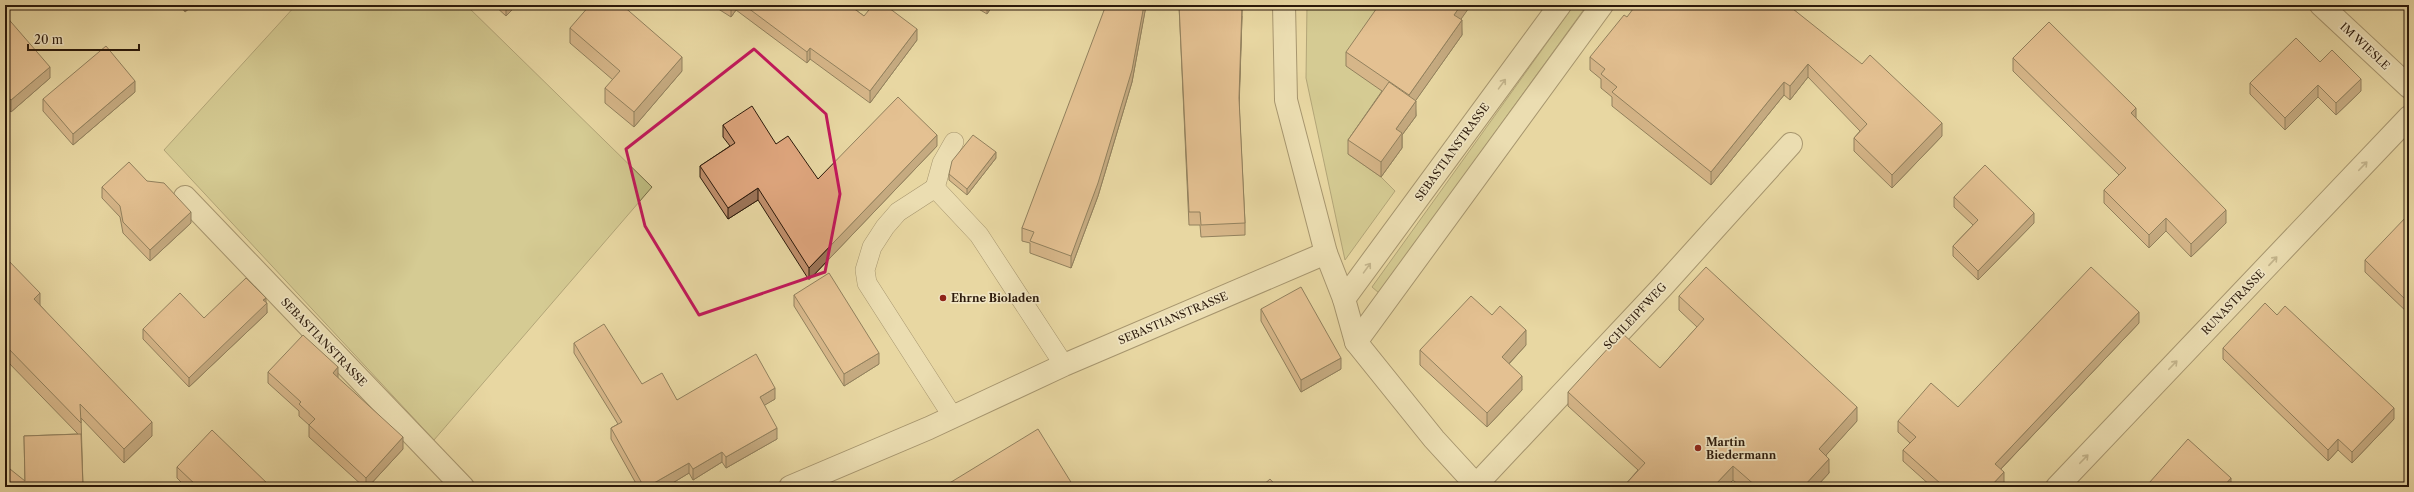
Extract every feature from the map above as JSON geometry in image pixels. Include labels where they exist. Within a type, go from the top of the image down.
[{"type":"street","points":[[1284,5],[1286,100],[1326,253]]},
{"type":"street","name":"SEBASTIANSTRASSE","points":[[1344,299],[1560,5]]},
{"type":"street","points":[[1356,342],[1602,5]]},
{"type":"street","name":"IM WIESLE","points":[[2322,5],[2409,87]]},
{"type":"street","name":"RUNASTRASSE","points":[[2057,487],[2409,117]]},
{"type":"street","name":"SCHLEIPFWEG","points":[[1326,253],[1344,299],[1356,342],[1434,439],[1477,486],[1663,286],[1791,144]]},
{"type":"street","name":"SEBASTIANSTRASSE","points":[[185,196],[463,487]]},
{"type":"street","name":"SEBASTIANSTRASSE","points":[[790,487],[953,417],[1064,365],[1326,253]]},
{"type":"lane","points":[[953,417],[867,283],[865,270],[872,247],[898,212],[935,188],[942,163],[954,142]]},
{"type":"lane","points":[[935,188],[979,235],[1064,365]]},
{"type":"highlighted area","points":[[754,49],[826,114],[840,194],[825,272],[699,315],[645,226],[626,149],[688,99]]},
{"type":"shaded area","points":[[296,5],[466,5],[652,187],[434,440],[164,150]]},
{"type":"shaded area","points":[[1307,5],[1389,5],[1389,96],[1348,154],[1381,177],[1395,191],[1345,260],[1306,78]]},
{"type":"shaded area","points":[[1574,5],[1587,5],[1379,293],[1372,287]]},
{"type":"building","points":[[590,5],[622,5],[682,57],[634,112],[605,88],[620,71],[570,28]]},
{"type":"building","points":[[744,5],[849,5],[864,16],[873,5],[885,5],[917,29],[870,91],[810,48],[807,52]]},
{"type":"building","points":[[1106,5],[1144,5],[1132,70],[1098,183],[1071,256],[1030,241],[1034,232],[1022,228]]},
{"type":"building","points":[[1179,5],[1242,5],[1239,98],[1245,223],[1201,225],[1200,212],[1189,212]]},
{"type":"building","points":[[1379,5],[1461,5],[1454,15],[1462,20],[1409,95],[1346,52]]},
{"type":"building","points":[[1636,5],[1788,5],[1862,64],[1870,55],[1942,123],[1892,175],[1854,138],[1867,124],[1808,64],[1790,86],[1784,82],[1711,172],[1612,92],[1617,87],[1601,74],[1605,69],[1590,57],[1624,15],[1627,17]]},
{"type":"building","points":[[5,15],[50,67],[11,100],[5,94]]},
{"type":"building","points":[[2049,22],[2136,108],[2131,113],[2226,210],[2191,244],[2166,218],[2149,235],[2104,190],[2126,168],[2013,58]]},
{"type":"building","points":[[2296,38],[2320,62],[2332,50],[2361,79],[2336,103],[2318,85],[2285,118],[2250,83]]},
{"type":"building","points":[[106,46],[135,81],[73,134],[43,99]]},
{"type":"building","points":[[1389,82],[1416,101],[1396,129],[1402,133],[1381,162],[1348,140]]},
{"type":"building","points":[[898,97],[937,135],[809,268],[758,188],[728,208],[700,166],[735,143],[723,125],[752,106],[776,144],[788,136],[818,179]]},
{"type":"building","points":[[973,135],[996,152],[967,189],[949,174],[952,161]]},
{"type":"building","points":[[129,162],[147,181],[164,183],[191,212],[150,250],[123,222],[120,206],[102,187]]},
{"type":"building","points":[[1985,165],[2034,213],[1978,271],[1953,246],[1978,220],[1954,197]]},
{"type":"building","points":[[2407,216],[2409,218],[2409,303],[2365,260]]},
{"type":"building","points":[[5,257],[40,293],[34,299],[152,422],[124,449],[80,404],[81,423],[5,345]]},
{"type":"building","points":[[1706,267],[1857,407],[1819,449],[1829,459],[1803,487],[1757,487],[1733,466],[1713,487],[1625,487],[1624,486],[1645,463],[1568,392],[1622,333],[1660,368],[1704,319],[1679,296]]},
{"type":"building","points":[[2091,267],[2139,312],[1995,464],[2004,472],[1990,487],[1938,487],[1941,484],[1903,450],[1916,437],[1898,421],[1931,383],[1958,407]]},
{"type":"building","points":[[829,273],[879,353],[844,374],[794,295]]},
{"type":"building","points":[[246,278],[266,298],[263,300],[267,303],[189,378],[143,329],[180,293],[204,318]]},
{"type":"building","points":[[1301,287],[1341,358],[1301,380],[1261,309]]},
{"type":"building","points":[[1471,296],[1492,315],[1500,306],[1526,330],[1502,357],[1522,376],[1487,413],[1420,350]]},
{"type":"building","points":[[2265,303],[2277,315],[2285,306],[2394,408],[2352,452],[2338,439],[2328,450],[2223,348]]},
{"type":"building","points":[[604,324],[642,384],[662,373],[677,400],[756,354],[775,388],[760,397],[777,428],[726,457],[722,452],[693,469],[689,463],[647,487],[644,487],[611,428],[622,422],[574,343]]},
{"type":"building","points":[[303,335],[338,367],[333,373],[403,437],[366,478],[309,425],[315,419],[299,404],[301,402],[268,372]]},
{"type":"building","points":[[1038,429],[1074,487],[943,487]]},
{"type":"building","points":[[212,430],[271,487],[198,487],[177,467]]},
{"type":"building","points":[[81,434],[83,487],[48,487],[42,482],[38,487],[25,487],[25,482],[21,487],[5,487],[5,465],[25,481],[24,436]]},
{"type":"building","points":[[2188,439],[2231,478],[2223,487],[2154,487],[2149,483]]},
{"type":"building","points":[[1270,479],[1277,487],[1261,487]]},
{"type":"place","name":"Ehrne Bioladen","points":[[943,298]]},
{"type":"place","name":"Martin Biedermann","points":[[1698,448]]}]
